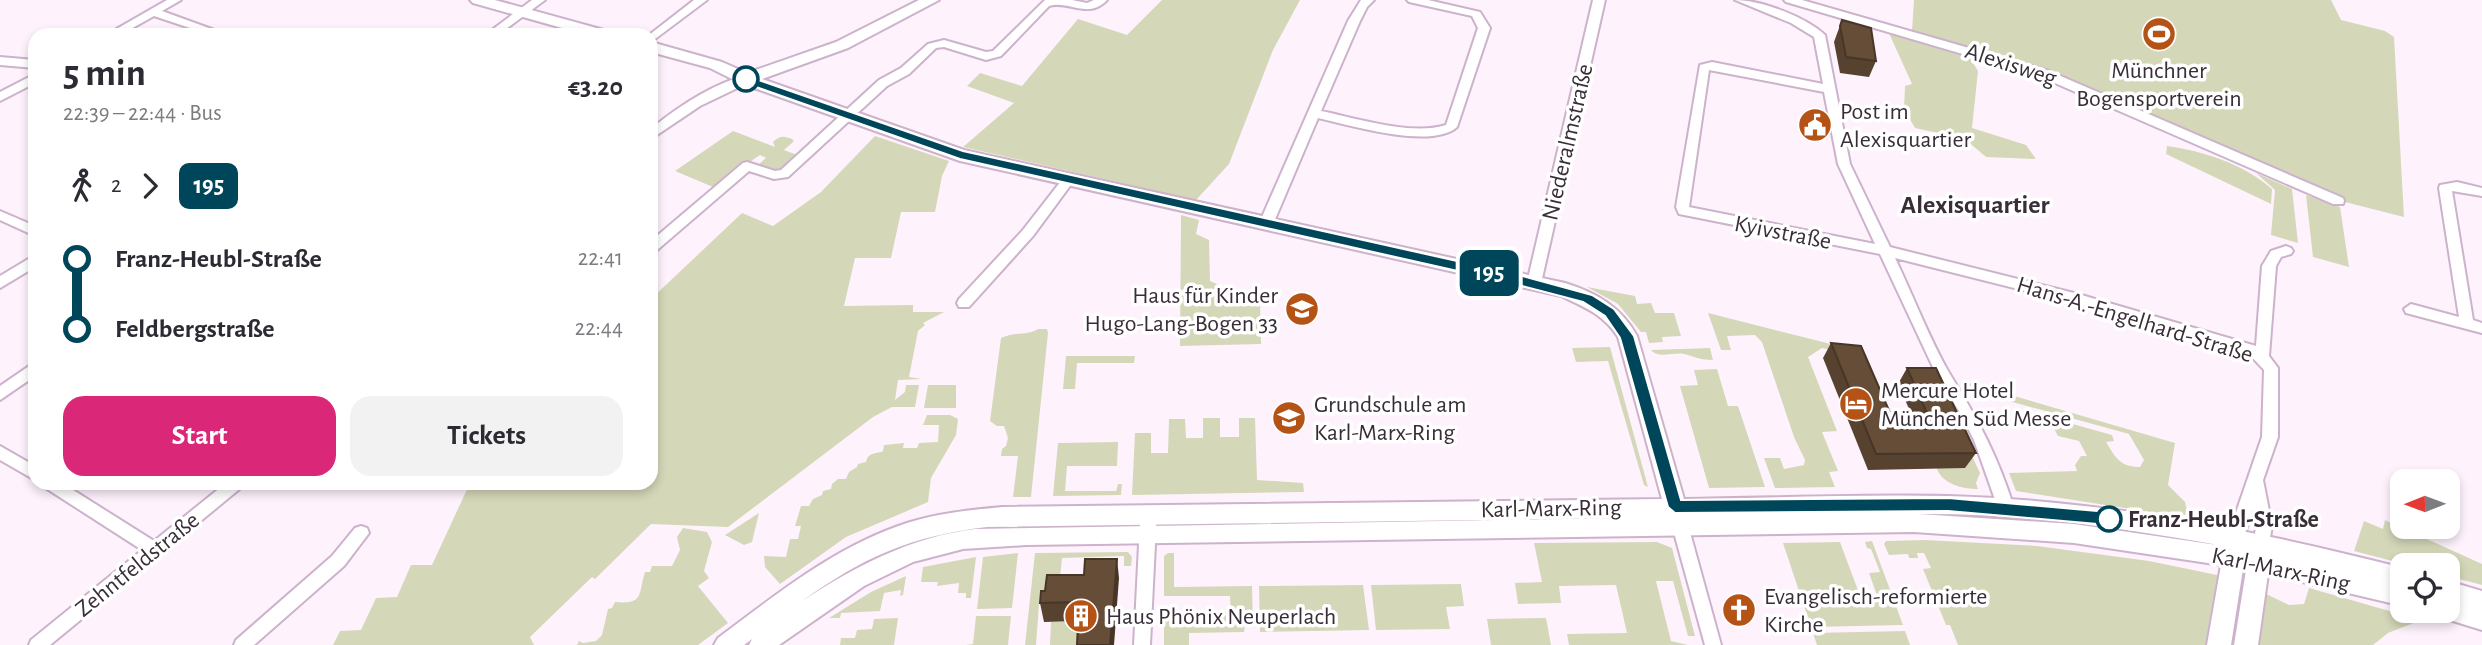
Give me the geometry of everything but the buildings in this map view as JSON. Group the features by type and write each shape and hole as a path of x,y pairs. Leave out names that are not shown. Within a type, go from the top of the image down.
{"main road":[{"path":"478,0 580,28"},
{"path":"746,79 842,45 931,0"},
{"path":"658,49 716,65 746,79 960,155 1587,298 1610,312 1630,345 1678,517"},
{"name":"Karl-Marx-Ring","path":"1678,517 1905,504 2006,508 2113,519 2234,548 2390,576"},
{"name":"Karl-Marx-Ring","path":"726,645 847,560 879,543 949,522 1003,516 1148,523 1678,517 1987,526 2234,548"},
{"name":"Karl-Marx-Ring","path":"761,645 828,595 861,575 929,547 992,537 1148,523"},
{"path":"2219,645 2234,548"},
{"path":"2246,645 2260,553"},
{"name":"Karl-Marx-Ring","path":"2260,553 2390,592"},
{"path":"2460,595 2482,601"},
{"path":"2460,614 2482,620"}],"street":[{"path":"124,28 175,0"},
{"path":"500,28 539,0"},
{"path":"658,34 701,0"},
{"path":"658,241 747,166 774,175 784,174 883,83 905,71 932,46 944,43 986,56 997,54 1045,4 1054,0"},
{"path":"1061,0 1087,7 1096,5 1101,0"},
{"path":"1266,224 1354,21 1362,5 1368,0"},
{"path":"1314,113 1420,133 1443,132 1451,127 1478,46 1482,24 1476,14 1465,9 1413,0"},
{"name":"Niederalmstraße","path":"1534,284 1599,0"},
{"path":"1741,0 1811,28 1819,36 1844,164 1945,378 1959,396 2000,486 2006,508"},
{"path":"1765,9 1784,0"},
{"name":"Alexisweg","path":"1790,0 2045,74 2338,201"},
{"path":"153,12 201,28"},
{"path":"0,61 28,64"},
{"name":"Kyivstraße","path":"1830,89 1704,68 1682,207 1684,211 1883,250"},
{"path":"658,130 698,101 746,79"},
{"path":"0,97 28,82"},
{"path":"964,303 1028,233 1069,179"},
{"path":"2411,309 2475,326 2445,188 2457,186 2482,192"},
{"path":"0,215 28,229"},
{"name":"Hans-A.-Engelhard-Straße","path":"1883,250 2078,299 2255,351 2262,356 2271,368 2271,429 2234,548"},
{"path":"2262,356 2269,266 2276,254 2286,251"},
{"path":"0,283 28,265"},
{"path":"0,394 28,373"},
{"path":"0,452 28,470"},
{"name":"Hans-A.-Engelhard-Straße","path":"2255,480 2264,526 2260,553"},
{"path":"65,490 155,550"},
{"name":"Zehntfeldstraße","path":"37,645 228,490"},
{"path":"1678,517 1713,645"},
{"path":"1142,645 1148,523"},
{"path":"242,645 338,561 361,533"}],"green space":[{"path":"1162,0 1300,0 1273,50 1229,164 1196,200 963,147 1014,103 967,86 980,73 1022,86 1078,19 1127,35"},
{"path":"1914,0 2331,0 2341,20 2385,31 2394,37 2404,217 2341,201 2032,66 1912,31"},
{"path":"1888,31 1966,52 1978,71 1972,128 2026,145 2036,159 1986,157 1965,139 1915,128 1904,109 1905,86 1912,84"},
{"path":"733,131 775,147 773,142 778,138 792,139 794,141 784,150 800,156 784,168 771,170 757,166 766,158 760,155 713,187 675,171"},
{"path":"875,136 949,161 942,176 935,212 901,212 891,258 855,258 844,306 913,305 913,312 944,312 923,323 925,325 918,331 909,377 922,379 898,380 895,400 905,392 906,385 919,385 915,407 892,407 873,417 728,527 651,524 530,637 534,645 333,645 340,631 361,630 376,598 397,597 411,565 432,565 467,490 658,490 658,292 742,213 773,226 821,192"},
{"path":"2167,146 2209,155 2249,172 2272,189 2271,204 2166,154"},
{"path":"2256,173 2292,189 2298,243 2271,235 2275,190"},
{"path":"2306,195 2340,207 2349,267 2313,257"},
{"path":"1181,215 1199,220 1196,234 1209,240 1210,281 1260,303 1261,344 1180,346"},
{"path":"1587,287 1635,296 1637,304 1651,303 1655,313 1674,313 1681,336 1662,337 1663,342 1649,343 1646,332 1641,332 1618,304"},
{"path":"1708,313 1839,346 1838,352 1822,348 1808,357 1837,431 1822,432 1838,471 1829,472 1835,487 1775,488 1764,458 1780,458 1784,469 1804,465 1805,460 1794,437 1762,342 1755,335 1727,336 1731,350 1721,350"},
{"path":"1047,329 1048,333 1031,497 1013,497 1018,456 1001,456 1008,438 1004,426 997,426 990,421 1001,338"},
{"path":"1610,347 1648,487 1644,485 1608,361 1576,362 1572,348"},
{"path":"1710,348 1713,360 1684,354 1662,355 1651,350"},
{"path":"1066,356 1135,356 1134,363 1077,363 1075,389 1063,389"},
{"path":"1717,369 1728,406 1738,406 1765,487 1709,488 1680,386 1698,385 1694,370"},
{"path":"1966,382 2175,443 2168,485 2185,502 2188,515 2163,514 2016,491 2009,473 2077,471 2075,465 2081,456 2087,456 2079,441 2058,436 2051,423 2069,423 2112,435 2114,441 2106,442 2119,460 2140,467 2144,460 2129,434 1969,390"},
{"path":"1938,384 1980,473 1976,483 1978,489 1954,485 1937,469"},
{"path":"928,385 956,385 956,408 924,408"},
{"path":"927,415 950,415 958,419 956,435 931,478 928,502 846,537 780,584 765,567 764,556 786,557 790,539 798,539 801,526 795,526 801,506 809,506 823,491 831,489 838,479 846,479 858,464 883,451 884,445 904,443 903,448 917,448 919,443 938,442 939,425 923,425"},
{"path":"1203,418 1220,418 1220,437 1239,437 1239,418 1255,418 1257,480 1303,483 1304,492 1132,495 1135,433 1151,433 1151,453 1168,453 1169,419 1185,419 1186,438 1203,438"},
{"path":"1118,442 1117,466 1067,466 1065,491 1116,491 1118,484 1122,484 1121,495 1053,496 1058,443"},
{"path":"759,513 752,542 744,545 725,535"},
{"path":"2385,520 2390,522 2390,539 2427,539 2458,553 2390,553 2390,560 2354,551 2364,521 2383,529"},
{"path":"683,528 707,532 712,542 704,571 709,578 698,586 728,623 698,645 577,645 579,641 596,641 602,635 608,609 612,608 615,602 631,602 636,599 645,572 650,572 652,566 672,566 680,550 677,537"},
{"path":"1925,540 2037,546 2149,561 2217,575 2219,580 2208,645 1958,645 1950,625 1946,625 1923,569 1931,568 1924,553 1917,553 1918,558 1909,558 1908,554 1889,555 1884,544 1886,541"},
{"path":"1872,541 1903,625 1811,627 1783,543 1840,542 1862,601 1879,601 1869,573 1880,572 1871,549 1867,548 1865,542"},
{"path":"1657,542 1672,548 1695,636 1688,636 1673,581 1656,581 1671,641 1688,645 1569,645 1567,634 1627,633 1616,585 1559,586 1561,603 1518,604 1515,583 1542,582 1534,543"},
{"path":"1128,552 1132,557 1131,566 1124,566 1124,556 1062,558 1060,578 1046,590 1040,591 1036,645 1025,645 1035,553"},
{"path":"1018,553 1012,608 977,609 983,557"},
{"path":"1174,553 1174,587 1252,586 1253,624 1245,624 1244,632 1189,633 1189,645 1164,645 1164,609 1177,608 1178,612 1227,611 1227,616 1231,616 1230,596 1164,596 1164,556"},
{"path":"2460,554 2482,564 2482,585 2460,579"},
{"path":"976,557 971,598 966,598 966,593 958,593 959,583 937,586 938,582 921,582 923,567"},
{"path":"906,576 903,595 900,596 901,590 884,593 880,611 841,613 840,618 829,618 871,592"},
{"path":"1461,584 1464,606 1446,607 1450,629 1376,630 1371,585"},
{"path":"1363,585 1369,630 1260,632 1259,586"},
{"path":"2309,588 2390,611 2390,623 2413,623 2388,633 2373,645 2259,645 2266,594 2289,605 2304,604"},
{"path":"976,616 1011,616 1008,645 966,645 973,644"},
{"path":"898,618 894,645 840,645 841,638 855,638 857,630 872,629 874,619"},
{"path":"1546,618 1551,645 1491,645 1487,619"},
{"path":"1083,621 1081,645 1050,645 1051,622"},
{"path":"1905,631 1910,645 1817,645 1813,633"}],"bus line":[{"name":"195","path":"746,79 960,155 1565,290 1587,298 1610,312 1630,343 1675,507 1948,505 2109,519"}],"place":[{"name":"Münchner Bogensportverein","path":"2159,34"},
{"name":"Post im Alexisquartier","path":"1815,125"},
{"name":"Haus für Kinder Hugo-Lang-Bogen 33","path":"1302,309"},
{"name":"Mercure Hotel München Süd Messe","path":"1856,404"},
{"name":"Grundschule am Karl-Marx-Ring","path":"1289,418"},
{"name":"Franz-Heubl-Straße","path":"2109,519"},
{"name":"Evangelisch-reformierte Kirche","path":"1739,610"},
{"name":"Haus Phönix Neuperlach","path":"1081,616"}],"district":[{"name":"Alexisquartier","path":"1975,204"}]}
